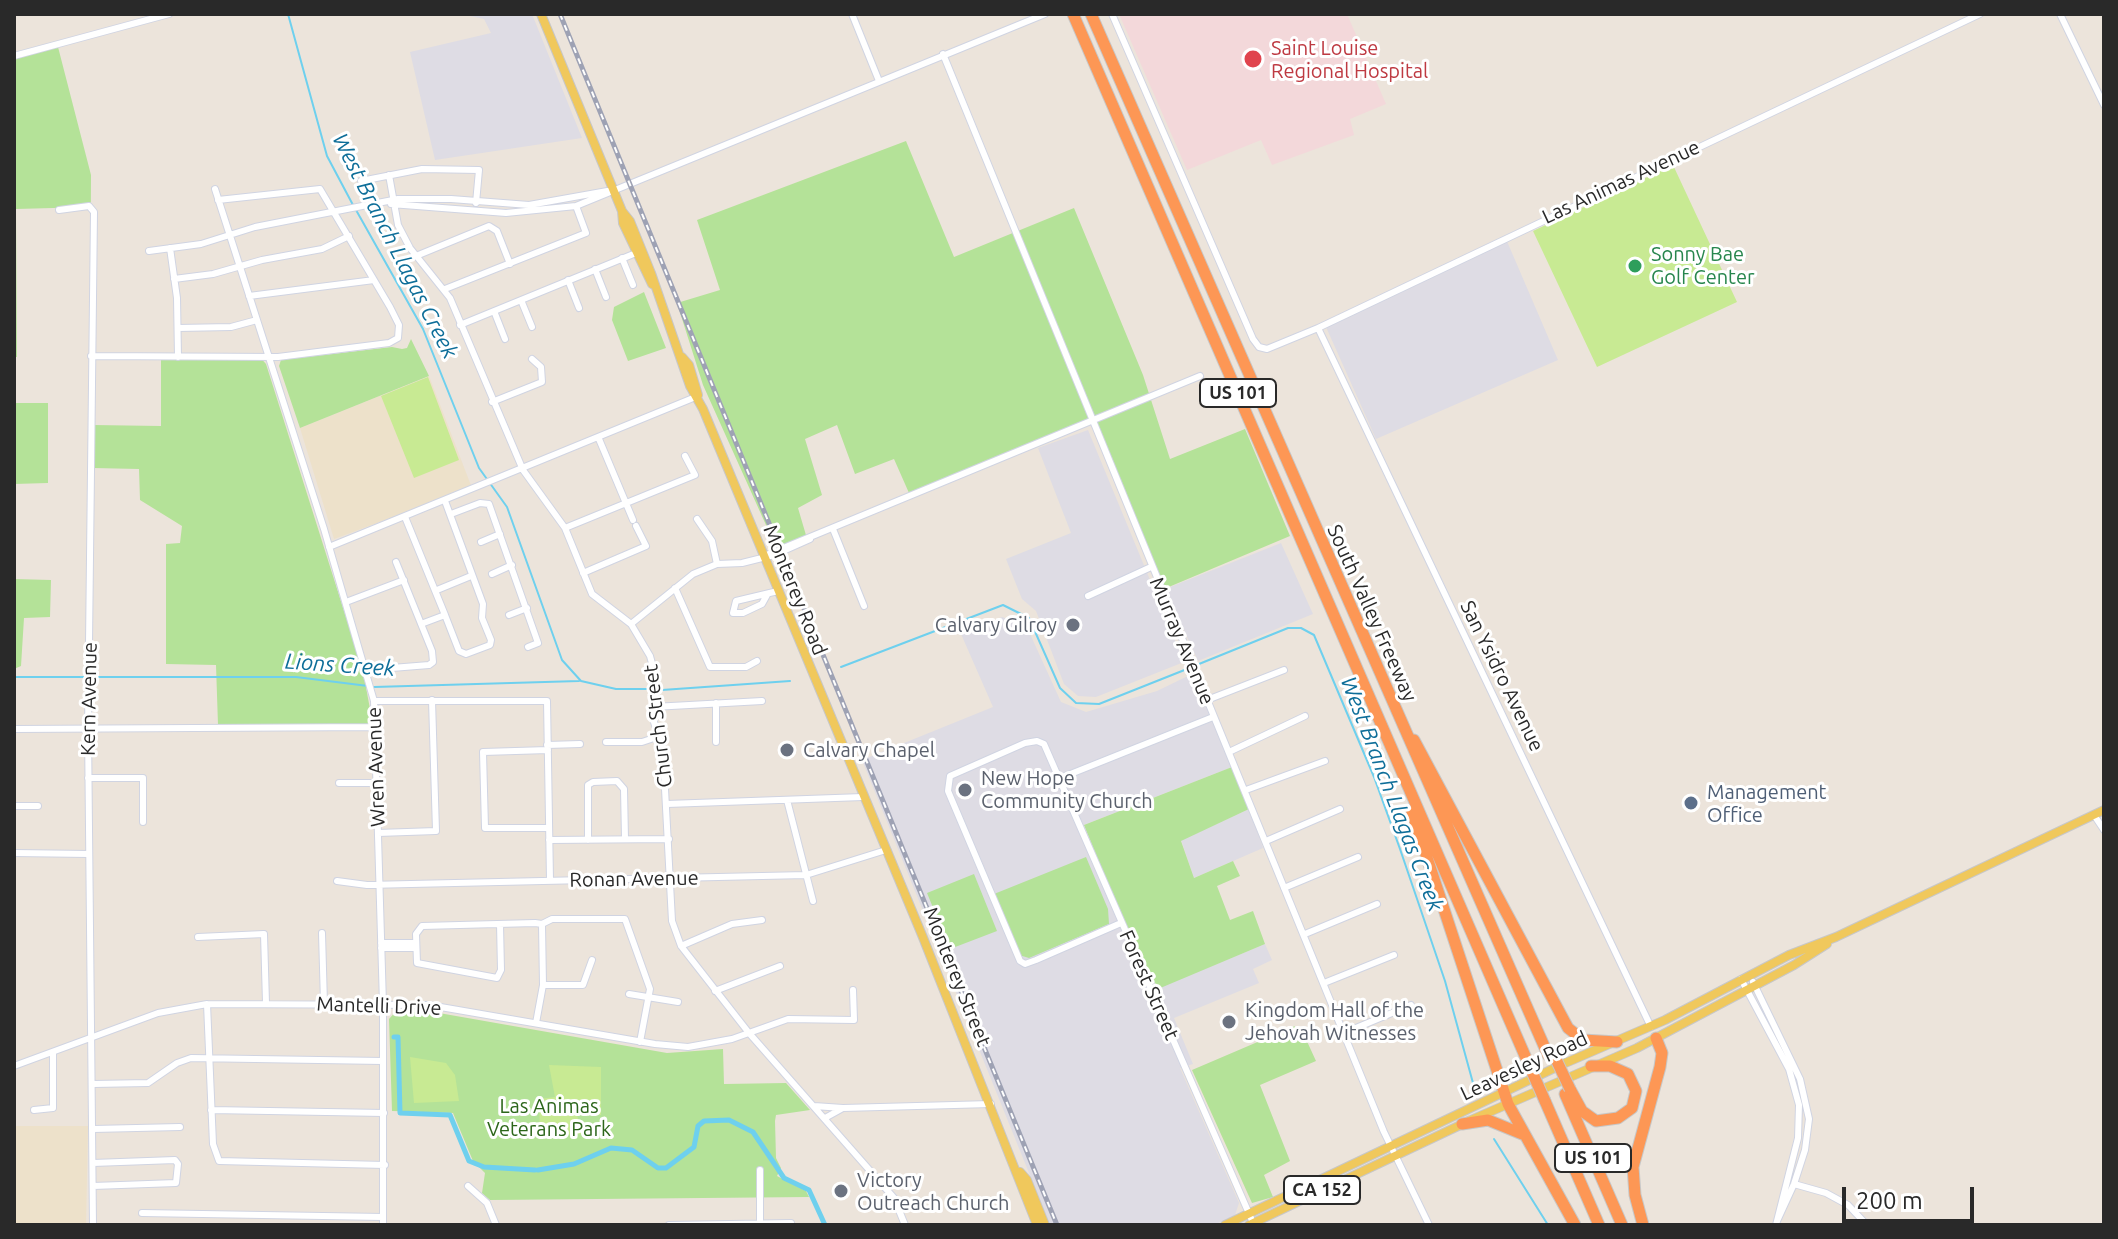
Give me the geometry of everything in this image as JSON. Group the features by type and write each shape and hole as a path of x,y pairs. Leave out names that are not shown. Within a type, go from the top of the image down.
{"highway":[{"name":"South Valley Freeway","path":"1073,14 1599,1225"},
{"name":"South Valley Freeway","path":"1091,14 1392,706 1567,1090 1622,1225"},
{"path":"1392,706 1430,765 1534,969 1568,1028 1583,1040 1617,1042"},
{"path":"1402,773 1405,793 1468,975 1506,1098 1575,1225"},
{"path":"1643,1225 1635,1195 1633,1167 1660,1067 1662,1053 1653,1032"},
{"path":"1567,1090 1582,1111 1596,1121 1618,1118 1632,1108 1636,1091 1628,1074 1610,1066 1591,1066"},
{"name":"CA 152","path":"1462,1124 1499,1123 1526,1137"}],"main road":[{"name":"Monterey Road","path":"541,14 622,211 636,253 681,356 689,365 698,396 863,797"},
{"name":"Monterey Road","path":"622,211 630,221 651,273 652,285"},
{"name":"Monterey Street","path":"863,797 1019,1171 1020,1183 1037,1225"},
{"name":"Leavesley Road","path":"1393,1151 1462,1124 1506,1098 1591,1066 1745,977 2104,810"},
{"name":"Leavesley Road","path":"1225,1225 1251,1222 1617,1042 1653,1032 1751,987 1807,958 1836,937"},
{"name":"Monterey Street","path":"1019,1171 1027,1180 1045,1225"}],"street":[{"path":"14,56 169,14"},
{"path":"852,14 879,81"},
{"path":"476,206 540,204 613,190 1045,14"},
{"name":"Las Animas Avenue","path":"1112,14 1253,339 1263,348 1318,328 1980,14"},
{"path":"2060,14 2104,105"},
{"name":"Murray Avenue","path":"943,54 1344,1033 1393,1151 1429,1225"},
{"path":"361,181 432,169 479,170 476,206"},
{"name":"Church Street","path":"389,175 391,204 398,225 416,256 445,289 523,470 565,528 583,573 599,602 631,624 641,636 656,678 654,703 657,737 663,751 672,921 681,946 749,1033 894,1198 905,1225"},
{"path":"91,356 270,357 389,343 398,338 399,325 349,236 339,212 318,188 218,200"},
{"name":"Wren Avenue","path":"215,189 270,357 374,701 383,1004 383,1221"},
{"path":"149,251 391,204 398,199 421,198 529,214 576,206 602,198 613,190"},
{"name":"Kern Avenue","path":"59,210 89,206 94,212 88,729 93,1225"},
{"path":"445,289 586,233 576,206"},
{"path":"416,256 489,226 497,231 510,264"},
{"path":"174,279 322,249 349,236"},
{"path":"170,248 178,357"},
{"path":"460,325 636,253"},
{"path":"622,258 633,285"},
{"path":"595,269 606,297"},
{"path":"249,296 374,280"},
{"path":"568,280 579,308"},
{"path":"521,300 532,327"},
{"path":"494,311 505,339"},
{"path":"178,328 231,327 257,320"},
{"name":"San Ysidro Avenue","path":"1318,328 1653,1032"},
{"path":"492,402 542,382 541,367 532,359"},
{"path":"631,624 693,574 717,564 742,563 774,555 1200,376"},
{"path":"329,547 698,396"},
{"path":"583,573 646,546 599,439"},
{"path":"565,528 695,475 685,456"},
{"path":"405,517 459,651 466,654 490,645 482,618 483,604 445,501"},
{"path":"451,514 480,503 489,504 538,643 528,647"},
{"path":"697,519 712,541 717,564"},
{"path":"833,529 864,606"},
{"path":"481,542 500,534"},
{"path":"367,670 429,665 434,657 396,562"},
{"path":"492,574 512,565"},
{"path":"1088,596 1151,567"},
{"path":"437,590 471,576"},
{"path":"346,602 404,580"},
{"path":"675,588 710,667 746,667 757,661"},
{"path":"767,595 762,604 733,613 732,605 736,601 778,591"},
{"path":"509,615 527,608"},
{"path":"421,624 445,615"},
{"path":"1207,700 1284,670"},
{"path":"378,833 436,831 432,700"},
{"path":"374,701 547,701 550,880"},
{"path":"654,703 762,701"},
{"path":"716,703 716,742"},
{"path":"1229,752 1305,716"},
{"path":"1058,779 1213,717"},
{"path":"14,729 376,727"},
{"path":"606,742 642,742 657,737"},
{"name":"Forest Street","path":"1121,923 1036,960 1025,964 1020,961 947,785 954,773 1032,741 1044,744 1121,923 1143,964 1251,1222"},
{"path":"549,828 485,828 483,752 580,744"},
{"path":"1246,790 1325,761"},
{"path":"88,778 143,778 143,822"},
{"path":"588,840 588,785 617,781 624,789 625,839"},
{"path":"339,783 377,783"},
{"path":"667,804 863,797"},
{"path":"787,800 813,901"},
{"path":"14,806 38,806"},
{"path":"1266,841 1340,809"},
{"path":"2094,815 2104,830"},
{"path":"549,840 669,839"},
{"name":"Ronan Avenue","path":"337,881 379,884 806,875 886,850"},
{"path":"14,853 89,854"},
{"path":"1284,888 1358,857"},
{"path":"1305,934 1377,904"},
{"path":"500,924 499,977 492,979 421,966 416,945 417,931 422,926 500,924 542,924 552,919 622,918 628,922 649,981 649,998 640,1042"},
{"path":"681,946 732,924 762,920"},
{"path":"536,1023 543,985 542,924"},
{"path":"322,933 324,1004"},
{"path":"198,937 264,934 266,1003"},
{"path":"381,946 416,945"},
{"path":"1324,983 1394,955"},
{"path":"543,985 583,985 592,960"},
{"path":"715,991 780,966"},
{"path":"1745,977 1788,1052 1807,1103 1807,1136 1794,1184 1776,1223"},
{"path":"1751,987 1789,1069 1799,1105 1798,1138 1776,1223"},
{"name":"Mantelli Drive","path":"14,1066 158,1013 207,1004 438,1006 640,1042 697,1046 788,1019 854,1020 853,990"},
{"path":"629,994 678,1002"},
{"path":"207,1004 211,1110 219,1161 385,1165"},
{"path":"1344,1033 1411,1005"},
{"path":"34,1110 53,1108 53,1052"},
{"path":"93,1084 148,1083 177,1063 210,1058 383,1061"},
{"path":"814,1105 843,1108 991,1104"},
{"path":"825,1118 843,1108"},
{"path":"211,1110 384,1113"},
{"path":"93,1129 180,1127"},
{"path":"93,1163 175,1160 178,1164 178,1182 93,1186"},
{"path":"760,1170 760,1224"},
{"path":"1794,1184 1836,1198 1867,1225"},
{"path":"468,1186 487,1203 496,1225"},
{"path":"142,1213 383,1221"},
{"path":"220,1214 220,1225"},
{"path":"669,1225 791,1223"}],"shaded area":[{"path":"461,14 532,14 582,138 435,160 410,52 491,33 484,19"},
{"name":"Saint Louise Regional Hospital","path":"1119,14 1347,14 1386,104 1350,119 1354,135 1272,165 1261,140 1187,170"},
{"path":"1506,239 1558,360 1376,439 1326,327"},
{"path":"429,376 472,488 334,539 300,428"},
{"path":"1088,430 1184,662 1096,697 1078,696 1064,684 1036,611 1022,599 1006,559 1071,533 1038,448"},
{"path":"1281,543 1313,614 1198,661 1165,589"},
{"path":"1002,617 1026,625 1061,702 1086,712 1157,691 1192,674 1232,767 1084,825 1116,904 1158,988 1265,944 1272,960 1253,969 1259,983 1174,1018 1193,1064 1180,1068 1239,1203 1235,1215 1214,1225 1050,1225 862,760 993,707 961,634"},
{"path":"1249,809 1263,848 1194,878 1181,840"},
{"path":"14,1126 88,1126 86,1225 14,1225"}],"green space":[{"path":"58,47 91,175 90,356 90,207 16,209 17,357 14,357 14,59"},
{"path":"906,141 954,257 1074,208 1143,375 1170,459 1245,429 1290,536 1164,589 1094,423 909,493 894,459 855,474 837,425 805,439 822,495 798,508 808,542 779,554 703,385 677,303 720,290 697,220"},
{"name":"Sonny Bae Golf Center","path":"1673,165 1737,302 1597,367 1533,231"},
{"path":"644,292 666,348 628,361 612,320 614,307"},
{"path":"411,339 429,376 300,428 279,366 281,360 392,347 402,349 407,348"},
{"path":"258,355 266,364 363,671 372,720 367,724 218,725 216,665 166,664 166,544 180,543 182,526 140,500 139,469 93,468 93,425 161,426 161,358"},
{"path":"428,377 459,460 414,478 381,396"},
{"path":"14,403 48,403 48,483 14,484"},
{"path":"14,579 51,580 50,617 24,618 21,666 14,669"},
{"path":"1232,767 1249,809 1181,841 1194,878 1233,861 1240,876 1217,886 1230,920 1253,911 1265,944 1158,989 1116,904 1084,825"},
{"path":"1086,857 1108,909 1109,924 1029,958 1019,955 994,894"},
{"path":"974,874 997,931 950,949 927,893"},
{"name":"Las Animas Veterans Park","path":"396,1011 439,1013 667,1053 723,1049 724,1084 786,1083 810,1110 776,1115 775,1121 776,1158 781,1168 777,1176 806,1191 809,1197 490,1200 482,1193 485,1173 473,1161 453,1113 392,1111 389,1019"},
{"path":"1295,1026 1300,1037 1305,1037 1316,1061 1260,1085 1290,1161 1264,1175 1273,1197 1252,1203 1192,1070"},
{"path":"410,1057 446,1063 455,1075 459,1101 414,1103"},
{"path":"549,1065 601,1067 601,1115 576,1112 583,1134 540,1135 539,1099 555,1097"}],"waterway":[{"name":"West Branch Llagas Creek","path":"288,14 327,156 353,205"},
{"name":"West Branch Llagas Creek","path":"356,210 423,329 479,468 507,507 562,660 581,681 616,689 650,689"},
{"name":"West Branch Llagas Creek","path":"841,667 1003,605 1029,618 1060,688 1076,703 1099,704 1187,669"},
{"name":"West Branch Llagas Creek","path":"1199,664 1288,628 1301,628 1314,635 1374,777 1400,849 1445,981 1473,1083"},
{"name":"Lions Creek","path":"14,677 84,677"},
{"name":"Lions Creek","path":"96,677 296,677 368,686"},
{"name":"Lions Creek","path":"374,687 579,681"},
{"name":"West Branch Llagas Creek","path":"662,690 790,681"},
{"path":"394,1037 398,1037 400,1113 450,1115 469,1161 484,1167 535,1170"},
{"path":"538,1170 574,1164 611,1148 632,1150 658,1168 666,1168 694,1147 698,1126 704,1121 729,1120 753,1132 784,1178 809,1190 825,1225"},
{"name":"West Branch Llagas Creek","path":"1494,1139 1548,1225"}],"railway":[{"path":"560,14 1057,1225"}],"place":[{"name":"Saint Louise Regional Hospital","path":"1253,59"},
{"name":"Sonny Bae Golf Center","path":"1635,266"},
{"name":"Calvary Gilroy","path":"1073,625"},
{"name":"Calvary Chapel","path":"787,750"},
{"name":"New Hope Community Church","path":"965,790"},
{"name":"Management Office","path":"1691,803"},
{"name":"Kingdom Hall of the Jehovah Witnesses","path":"1229,1022"},
{"name":"Victory Outreach Church","path":"841,1191"}]}
